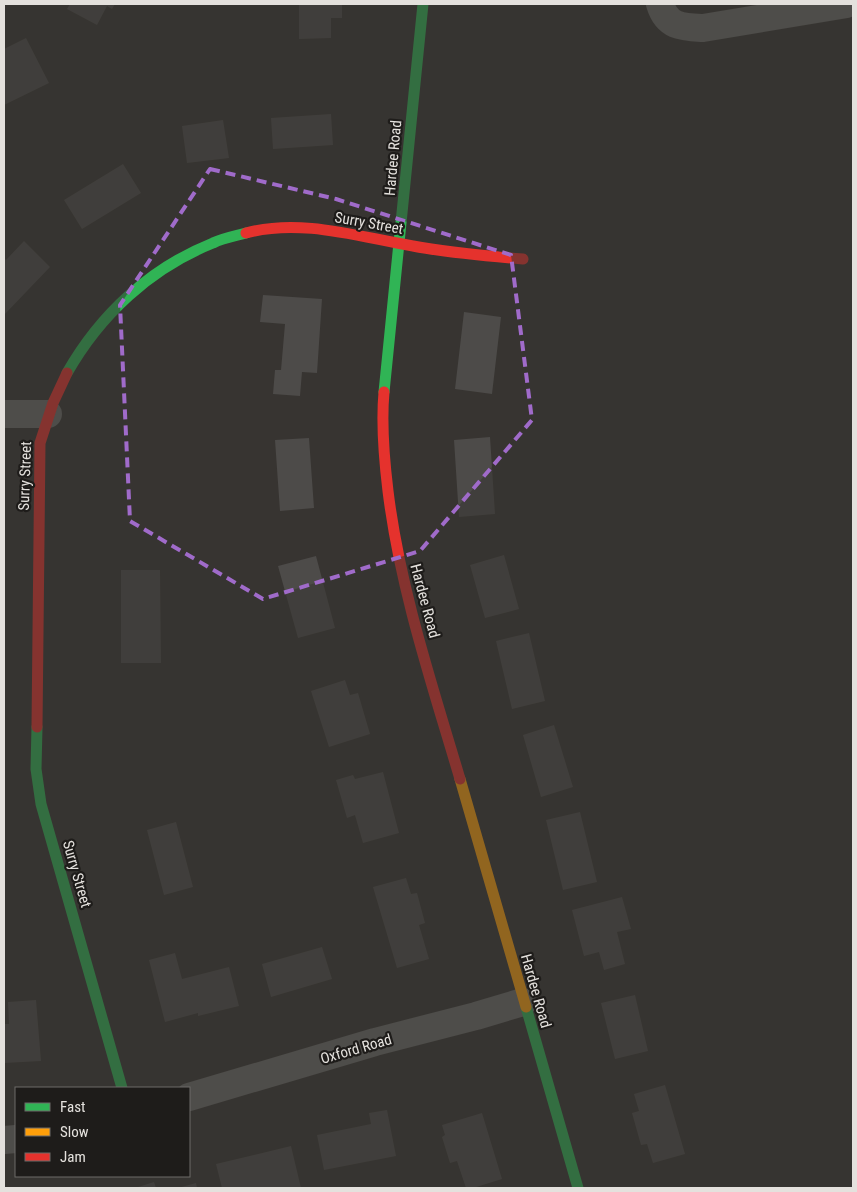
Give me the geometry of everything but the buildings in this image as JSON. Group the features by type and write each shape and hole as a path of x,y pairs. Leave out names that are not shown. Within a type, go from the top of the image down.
{"street":[{"name":"Hardee Road","path":"423,4 382,412 384,461 393,533 403,581 578,1188"},
{"path":"660,4 663,14 679,27 703,28 847,4"},
{"name":"Surry Street","path":"122,1087 41,804 36,770 40,443 48,414 58,390 81,349 110,311 142,281 189,253 214,242 241,234 258,230 288,228 343,232 400,244 523,259"},
{"path":"4,414 48,414"},
{"name":"Oxford Road","path":"190,1098 375,1042 523,1002"}],"highlighted area":[{"path":"210,169 336,199 511,255 532,420 420,551 263,599 130,521 120,305"}],"traffic: fast":[{"path":"384,392 423,4"},
{"path":"67,373 80,352 111,313 148,280 190,253 221,240 246,233"},
{"path":"37,727 36,769 41,804 122,1087"},
{"path":"526,1007 578,1188"}],"traffic: slow":[{"path":"460,779 526,1007"}],"traffic: jam":[{"path":"246,233 288,227 309,228 330,230 440,251 523,259"},
{"path":"37,727 40,443 53,403 67,373"},
{"path":"384,392 385,466 400,564 428,672 460,779"}]}
